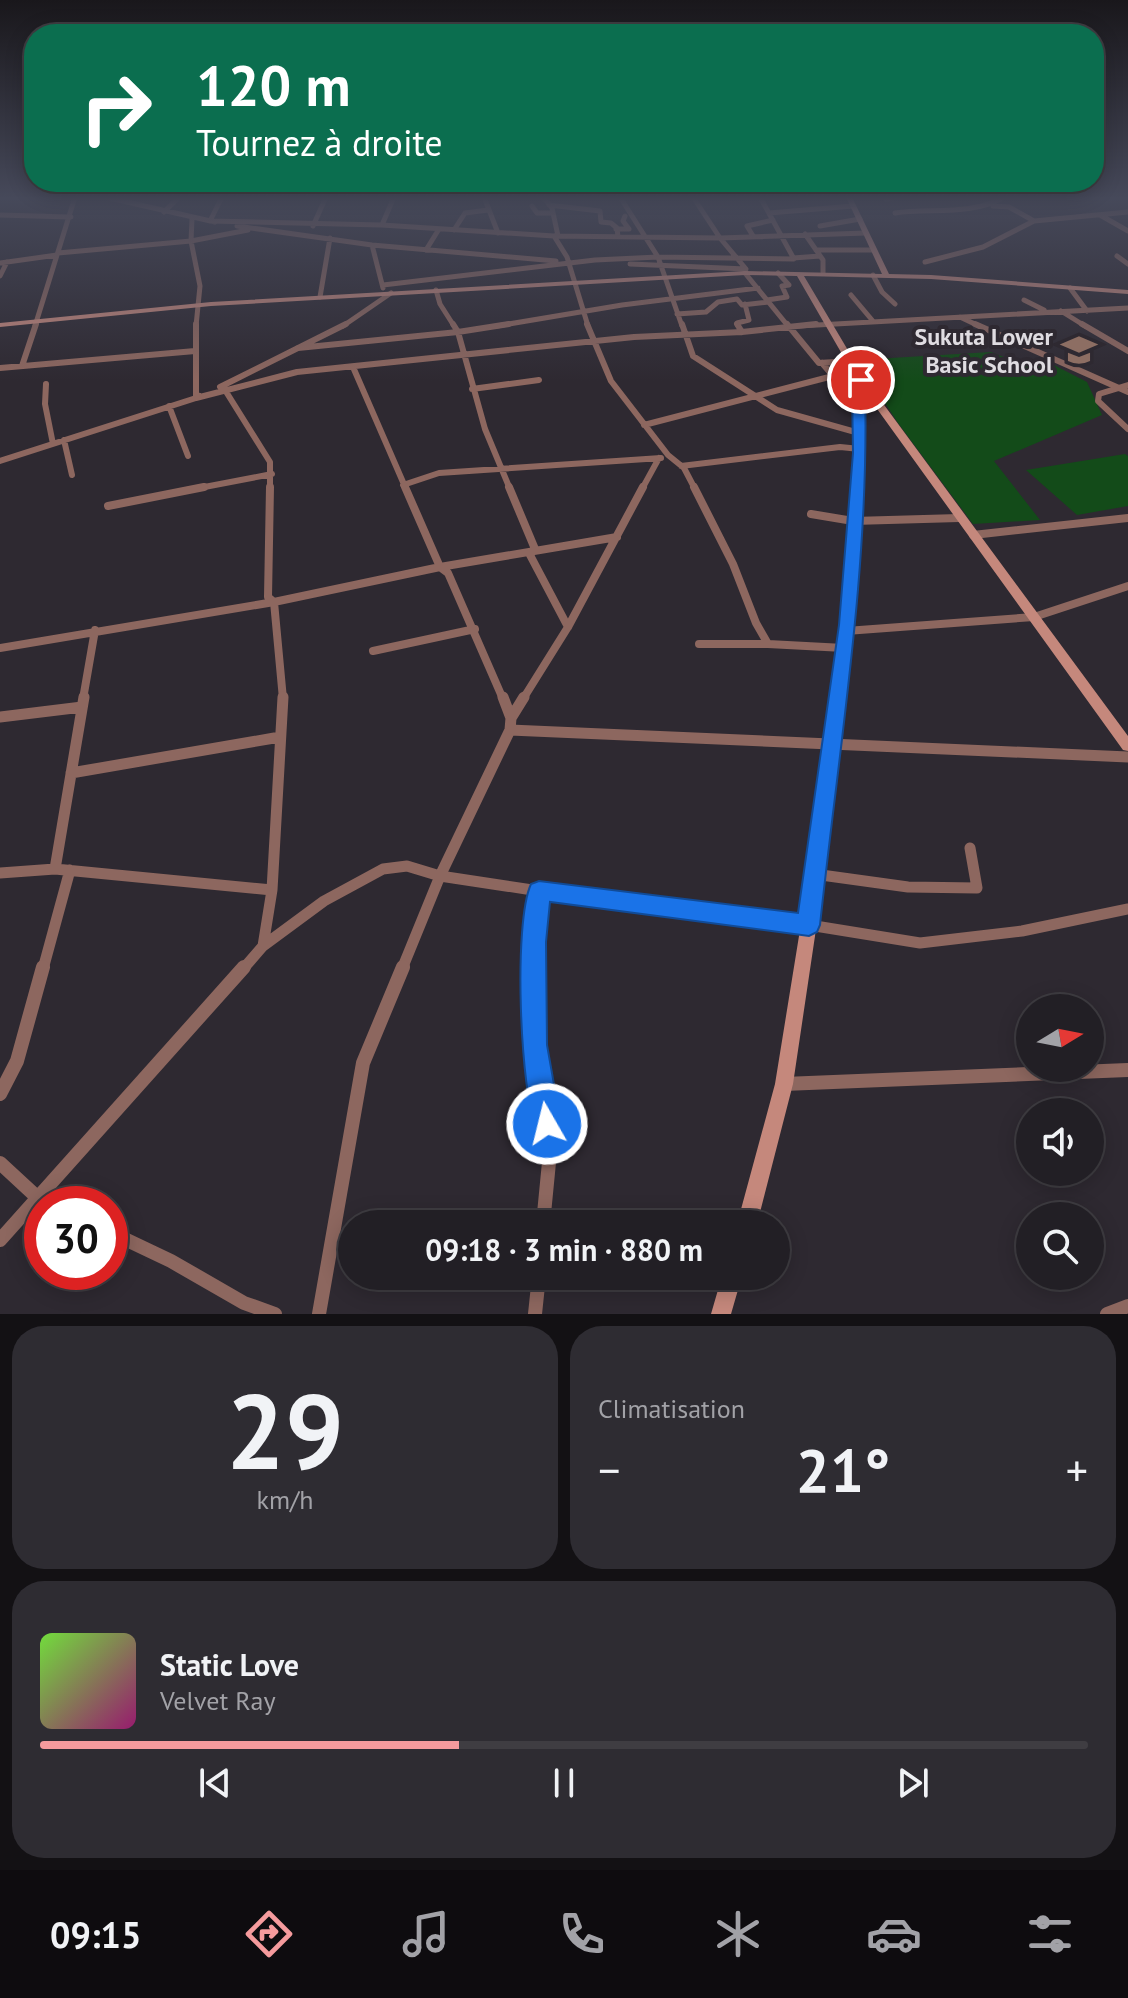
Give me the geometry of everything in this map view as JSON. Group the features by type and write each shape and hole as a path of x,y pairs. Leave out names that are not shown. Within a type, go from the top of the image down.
{"street":[{"path":"0,276 4,263 32,258"},
{"path":"22,366 56,258"},
{"path":"194,258 200,286 196,305 196,398"},
{"path":"320,297 327,258"},
{"path":"376,258 386,290"},
{"path":"518,258 569,263"},
{"path":"567,258 583,311 611,381 664,457 681,466 733,564 756,623 768,644"},
{"path":"0,325 196,305 320,297 569,263 636,258"},
{"path":"658,258 693,356 787,413 859,433"},
{"path":"644,425 833,376 788,326 737,258"},
{"path":"822,258 823,273"},
{"path":"878,258 886,275"},
{"path":"925,262 939,258"},
{"path":"591,261 778,273 886,275 1128,292"},
{"path":"196,398 357,317 386,290 436,290 745,271"},
{"path":"677,314 706,312 718,302 731,300 745,304 787,297 782,286 789,285 778,273"},
{"path":"799,273 861,380 1128,746"},
{"path":"873,275 882,292 895,304"},
{"path":"298,348 458,332 583,311 758,288"},
{"path":"1070,288 1087,311"},
{"path":"436,290 458,332 472,389 535,549"},
{"path":"724,292 731,300"},
{"path":"851,295 872,320"},
{"path":"1024,300 1047,312"},
{"path":"742,332 737,323 749,320 745,304"},
{"path":"0,461 169,406 279,375 594,340 742,332 830,322 1128,308"},
{"path":"1061,311 1128,351"},
{"path":"957,316 1128,392"},
{"path":"0,368 195,351"},
{"path":"822,363 851,361"},
{"path":"353,367 440,567 448,573 475,629 511,724"},
{"path":"472,389 539,380"},
{"path":"751,1210 784,1084 809,925 846,631 860,449 858,388 861,380"},
{"path":"46,384 45,404 53,444"},
{"path":"1128,385 1099,394 1098,401 1128,429"},
{"path":"225,390 270,462 272,474 268,597 274,602 283,697 272,890 263,946"},
{"path":"169,406 188,456"},
{"path":"64,440 72,475"},
{"path":"681,466 840,447 860,449"},
{"path":"403,485 439,473 664,457"},
{"path":"319,1314 363,1063 440,876 511,724 664,457"},
{"path":"108,506 272,474"},
{"path":"811,514 825,519 853,521 959,518"},
{"path":"973,535 1128,518"},
{"path":"0,648 274,602 440,567 617,537"},
{"path":"535,549 530,555 568,627"},
{"path":"846,631 1034,617 1128,586"},
{"path":"373,651 475,629"},
{"path":"55,869 95,630"},
{"path":"699,644 844,648"},
{"path":"0,717 82,707"},
{"path":"511,724 977,753 1128,757"},
{"path":"71,773 280,737"},
{"path":"814,874 908,887 977,888 970,848"},
{"path":"57,1186 263,946 324,901 383,869 407,866 440,876 539,891 809,925 920,943 1022,931 1128,909"},
{"path":"0,873 55,869 272,890"},
{"path":"0,1094 17,1061 70,870"},
{"path":"539,891 534,942 534,1045 550,1152 544,1210"},
{"path":"784,1084 1128,1070"},
{"path":"0,1163 27,1186"},
{"path":"0,1240 24,1219"},
{"path":"128,1241 244,1303 275,1314"},
{"path":"535,1314 538,1290"},
{"path":"721,1314 728,1290"},
{"path":"1107,1314 1128,1306"}],"green space":[{"path":"991,352 1022,364 1048,362 1087,382 1102,415 994,461 1040,520 973,524 898,423 857,360"},
{"path":"1128,456 1128,506 1077,515 1026,470"}],"place":[{"name":"Sukuta Lower Basic School","path":"1079,350"}],"route":[{"path":"547,1124 534,1045 534,942 539,891 809,925 847,625 860,453 858,388 861,380"}]}
